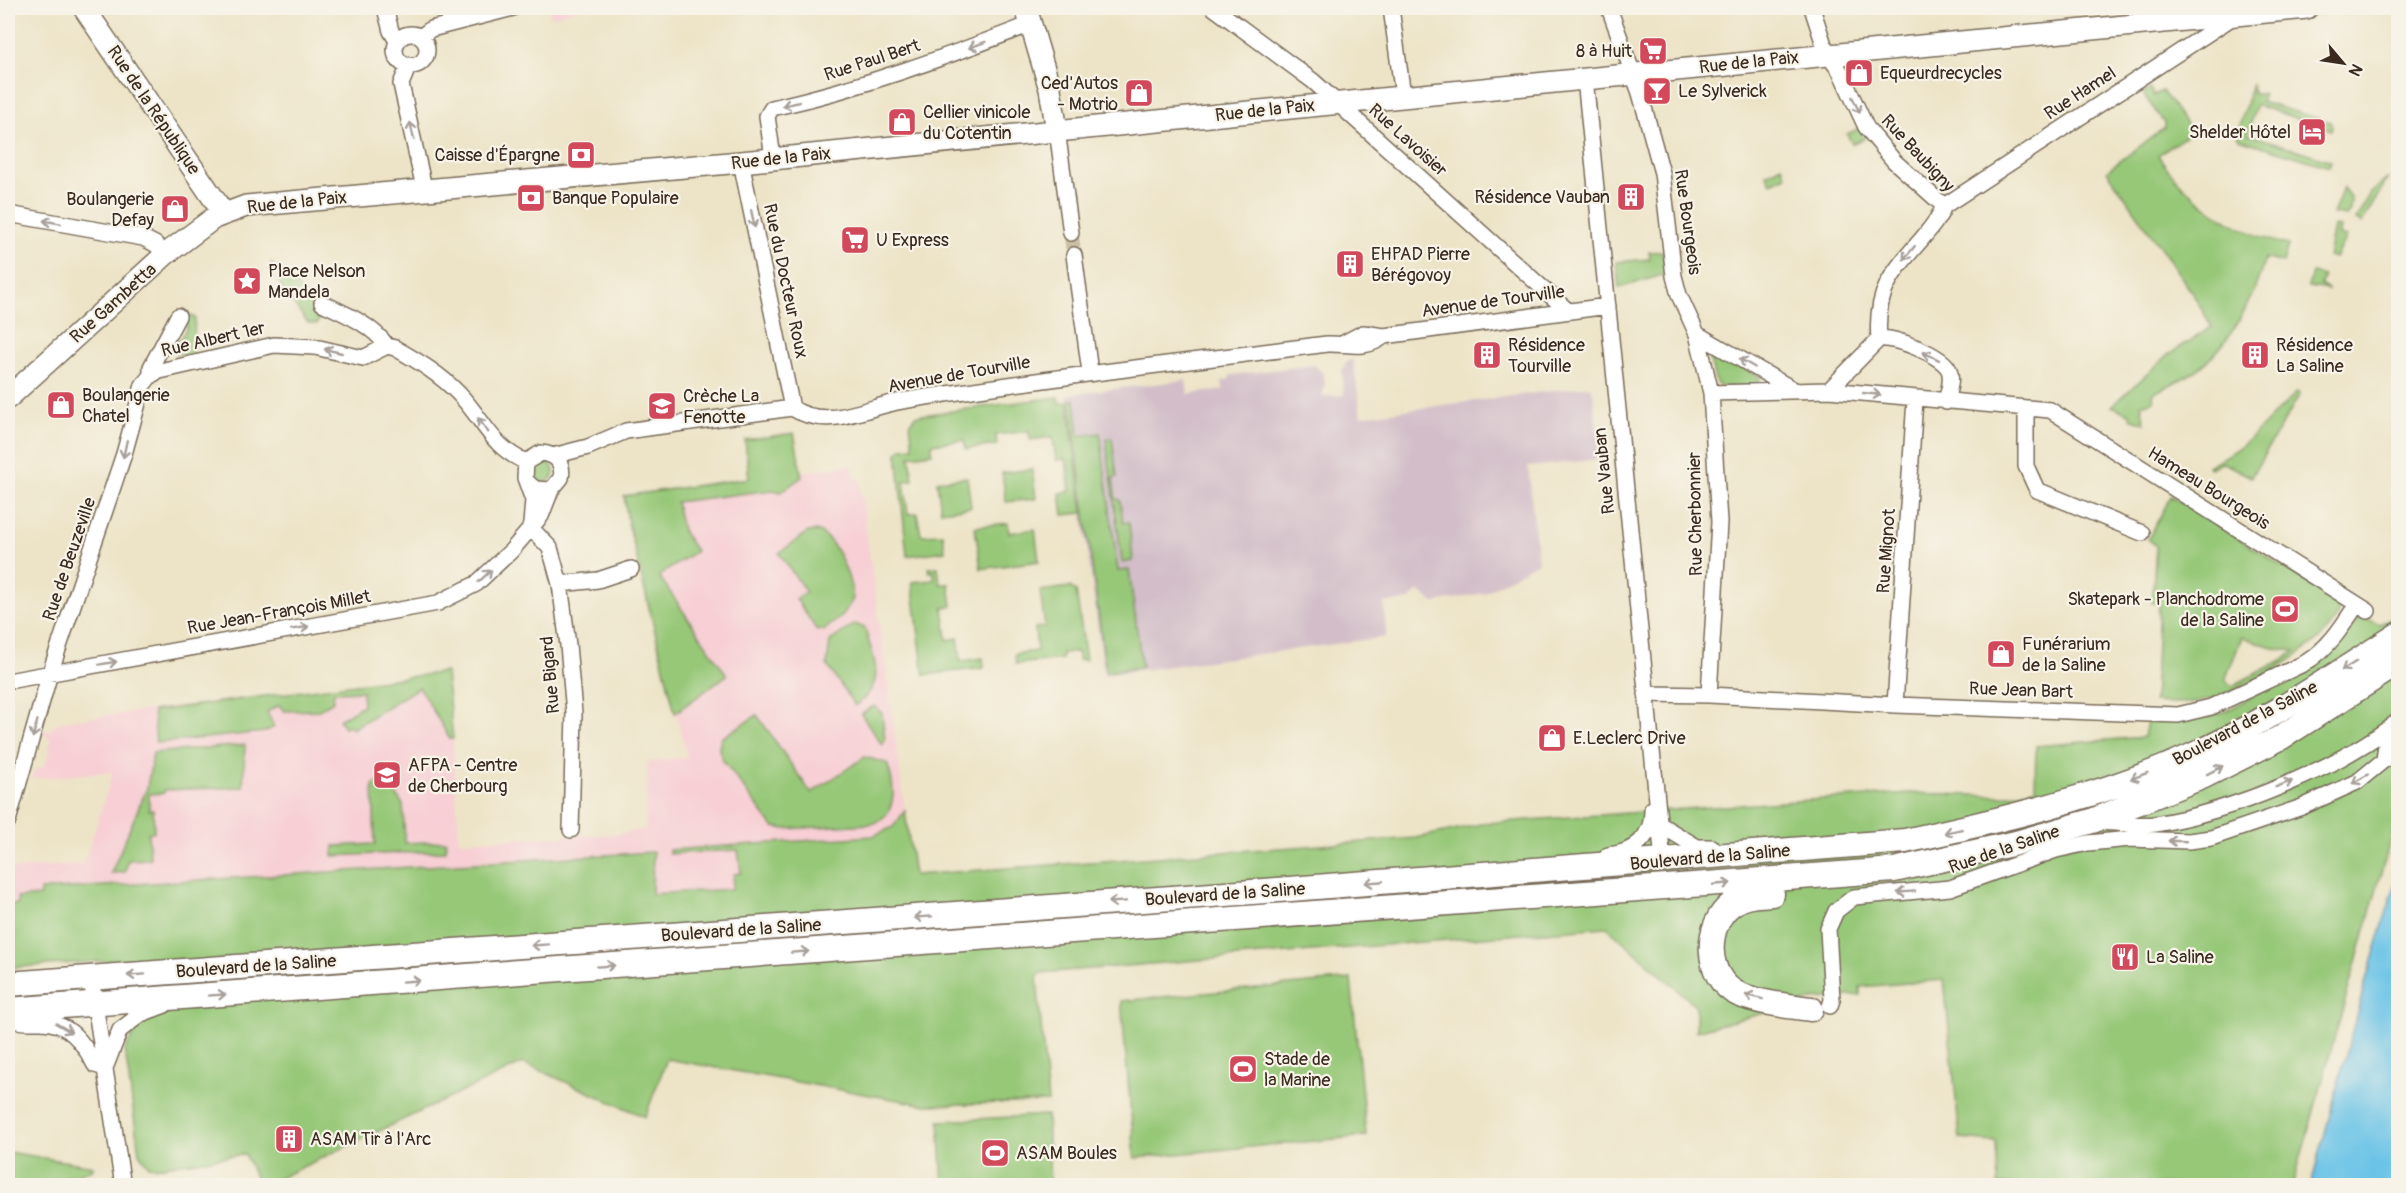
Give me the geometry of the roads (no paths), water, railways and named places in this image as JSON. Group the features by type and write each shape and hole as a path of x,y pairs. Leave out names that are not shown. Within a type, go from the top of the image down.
{"main road":[{"name":"Rue de la République","path":"84,8 224,214"},
{"name":"Rue de la Paix","path":"224,214 257,205 424,188 741,162 1633,74 1827,54 2141,16 2307,8"},
{"path":"1028,16 1050,89 1057,130"},
{"name":"Rue Gambetta","path":"8,398 166,254 224,214"},
{"name":"Boulevard de la Saline","path":"8,984 1663,861 1905,840 1990,823 2100,791 2189,757 2281,709 2398,635"},
{"name":"Boulevard de la Saline","path":"8,1010 1894,870 2016,843 2092,821 2204,776 2280,738 2398,663"},
{"path":"1820,1007 1738,994 1721,979 1715,968 1712,938 1716,924 1728,907 1739,899 1752,896 1926,877 1981,859 2016,843"}],"street":[{"path":"385,8 391,31 397,41 397,57 409,65 419,63 426,55 426,45 420,37 410,34 397,41"},
{"path":"420,37 431,29 513,8"},
{"name":"Rue Lavoisier","path":"1214,8 1338,102 1568,311"},
{"path":"1391,8 1403,96"},
{"name":"Rue Bourgeois","path":"1609,8 1633,74 1662,173 1674,276 1697,334"},
{"name":"Rue Baubigny","path":"1812,8 1827,54 1840,71 1866,127 1880,145 1944,206 1935,223 1900,264 1882,292 1877,316 1879,339"},
{"name":"Rue Hamel","path":"1944,206 2244,11"},
{"name":"Rue Paul Bert","path":"773,158 767,116 772,108 850,90 901,74 1028,16"},
{"path":"409,65 401,84 424,188"},
{"name":"Rue Vauban","path":"1585,78 1663,861"},
{"path":"1057,130 1071,233"},
{"name":"Rue du Docteur Roux","path":"741,162 792,408"},
{"path":"8,214 143,238 155,244 166,254"},
{"path":"1074,255 1090,372"},
{"path":"322,303 379,334 387,346 413,358 442,379 466,401 502,450 526,462"},
{"name":"Avenue de Tourville","path":"553,456 588,447 626,431 792,408 813,418 850,415 893,402 1090,372 1344,343 1363,333 1383,336 1608,306"},
{"name":"Rue de Beuzeville","path":"8,821 50,673 124,454 143,385 151,375 151,367 178,316"},
{"path":"1697,334 1796,391"},
{"name":"Rue Cherbonnier","path":"1697,334 1711,393 1719,522 1709,695"},
{"path":"1829,390 1879,339 1897,339 1944,362 1950,375 1946,402"},
{"name":"Rue Albert 1er","path":"151,375 274,345 315,347 363,358 387,346"},
{"path":"1711,393 1829,390 1915,399"},
{"name":"Hameau Bourgeois","path":"1915,399 2050,410 2363,607"},
{"name":"Rue Mignot","path":"1895,705 1915,399"},
{"path":"2026,408 2026,466 2037,490 2142,533"},
{"name":"Avenue de Tourville","path":"562,473 588,447"},
{"path":"527,482 540,491 551,490 559,483 562,473 560,463 553,456 536,454 526,462 524,472 527,482 533,500 530,527"},
{"name":"Rue Jean-François Millet","path":"8,681 438,603 476,584 512,550 541,516 551,490"},
{"name":"Rue Bigard","path":"530,527 546,541 560,584 574,713 572,830"},
{"path":"560,584 598,580 631,569"},
{"name":"Rue Jean Bart","path":"1646,694 2178,715 2211,707 2305,663 2334,639 2363,607"},
{"path":"2092,821 2154,824 2233,803 2314,772 2384,733 2398,721"},
{"name":"Rue de la Saline","path":"1820,1007 1832,1000 1828,929 1836,911 1846,901 1861,896 1950,888 2055,850 2088,843 2130,839 2189,841 2211,838 2302,807 2356,782 2384,760 2386,744 2384,733"},
{"path":"1406,880 1467,865 1622,852 1637,845 1647,834 1652,820 1651,804 1656,795"},
{"path":"1659,824 1683,840 1702,848 1771,841 1840,846"},
{"path":"91,978 123,1185"},
{"path":"105,1068 120,1030 141,1014 184,997"},
{"path":"8,1018 18,1022 53,1022 64,1026 82,1043 95,1065 105,1068"}],"water":[{"path":"2398,875 2398,1185 2311,1185 2366,980"}],"tunnel":[{"path":"1071,233 1074,255"}],"place":[{"name":"8 à Huit","path":"1653,51"},
{"name":"Equeurdrecycles","path":"1859,73"},
{"name":"Le Sylverick","path":"1657,91"},
{"name":"Ced'Autos - Motrio","path":"1139,93"},
{"name":"Cellier vinicole du Cotentin","path":"902,122"},
{"name":"Shelder Hôtel","path":"2312,132"},
{"name":"Caisse d'Épargne","path":"581,155"},
{"name":"Résidence Vauban","path":"1631,197"},
{"name":"Banque Populaire","path":"531,198"},
{"name":"Boulangerie Defay","path":"175,209"},
{"name":"U Express","path":"855,240"},
{"name":"EHPAD Pierre Bérégovoy","path":"1350,264"},
{"name":"Place Nelson Mandela","path":"247,281"},
{"name":"Résidence Tourville","path":"1487,355"},
{"name":"Résidence La Saline","path":"2255,355"},
{"name":"Boulangerie Chatel","path":"61,405"},
{"name":"Crèche La Fenotte","path":"662,406"},
{"name":"Skatepark - Planchodrome de la Saline","path":"2285,609"},
{"name":"Funérarium de la Saline","path":"2001,654"},
{"name":"E.Leclerc Drive","path":"1552,738"},
{"name":"AFPA - Centre de Cherbourg","path":"387,775"},
{"name":"La Saline","path":"2125,957"},
{"name":"Stade de la Marine","path":"1243,1069"},
{"name":"ASAM Tir à l'Arc","path":"289,1139"},
{"name":"ASAM Boules","path":"995,1153"}]}
